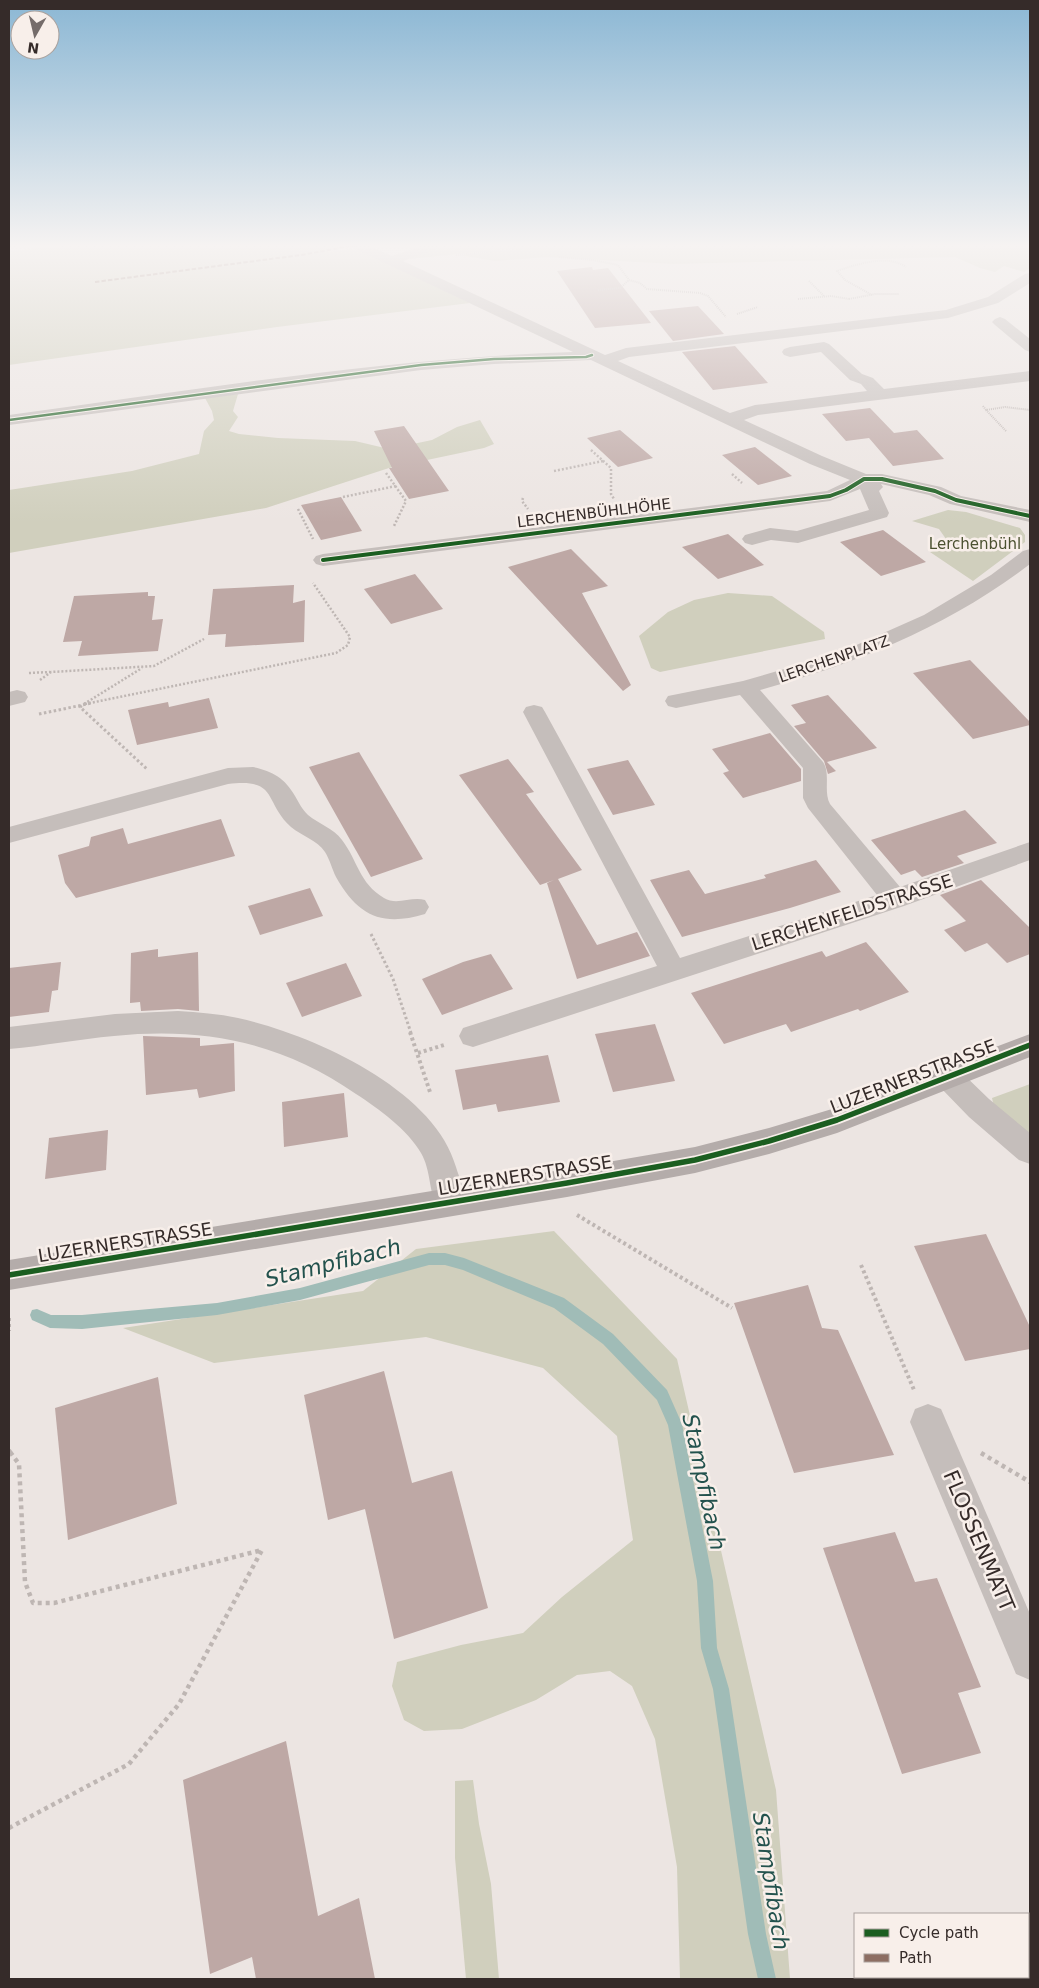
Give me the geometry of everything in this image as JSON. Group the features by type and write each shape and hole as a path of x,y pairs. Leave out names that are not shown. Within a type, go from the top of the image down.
{"main road":[{"name":"LUZERNERSTRASSE","path":"9,1275 567,1183 714,1155 769,1141 837,1120 1030,1045"}],"street":[{"path":"555,338 816,460 864,479 875,488 918,498 956,500 1030,516"},
{"path":"9,420 421,365 494,358 598,358 752,338"},
{"path":"1019,338 1030,347"},
{"path":"779,353 824,347 856,377 867,381 880,394"},
{"path":"730,419 755,410 1030,376"},
{"path":"752,538 770,534 798,537 880,513 864,479"},
{"name":"LERCHENBÜHLHÖHE","path":"323,560 830,496 846,490 864,479"},
{"name":"LERCHENPLATZ","path":"676,701 746,688 817,667 881,644 950,611 1007,574 1030,555"},
{"path":"1007,574 1030,580"},
{"path":"746,688 815,767 815,798 820,808 895,898"},
{"path":"534,712 673,971"},
{"path":"9,835 228,776 257,775 269,779 277,786 300,822 329,841 348,876 361,893 383,909 397,911 416,907"},
{"name":"LERCHENFELDSTRASSE","path":"473,1036 895,898 1030,851"},
{"path":"9,1038 143,1022 181,1022 251,1033 309,1053 348,1072 385,1097 419,1128 435,1148 449,1201"},
{"path":"949,1078 979,1108 1030,1151"},
{"name":"FLOSSENMATT","path":"928,1422 1030,1660"}],"path":[{"path":"979,402 1006,431"},
{"path":"986,410 1005,407 1030,410"},
{"path":"591,450 611,468 612,495"},
{"path":"554,471 603,461"},
{"path":"386,473 406,502 394,525 395,527"},
{"path":"343,497 396,486"},
{"path":"523,498 522,501 527,507"},
{"path":"298,510 313,540"},
{"path":"30,716 336,653 348,645 350,636 312,582"},
{"path":"13,698 51,672 158,665 204,638"},
{"path":"80,707 143,667"},
{"path":"80,707 170,791"},
{"path":"361,893 358,908 392,979 444,1134 435,1148"},
{"path":"576,1210 577,1216 732,1308"},
{"path":"861,1265 928,1422"},
{"path":"9,1318 9,1331"},
{"path":"9,1450 19,1464 25,1582 33,1603 54,1602 262,1550 179,1704 129,1764 9,1828"}],"green space":[{"path":"9,338 201,338 9,365"},
{"path":"238,394 233,411 238,417 229,431 239,434 278,438 355,441 389,449 432,440 457,427 480,420 494,444 484,448 389,468 266,508 9,553 9,490 132,471 199,454 204,431 214,420 212,411 205,398"},
{"name":"Lerchenbühl","path":"948,510 966,512 1020,528 1025,535 1025,542 973,581 930,552 939,549 932,544 946,539 939,529 912,521"},
{"path":"728,593 772,596 824,632 825,639 660,672 651,668 639,636 668,612 694,600"},
{"path":"1030,1084 1030,1140 994,1107 992,1098"},
{"path":"554,1231 677,1359 776,1790 790,1979 680,1979 677,1867 655,1739 632,1686 610,1671 577,1675 536,1700 462,1729 424,1731 404,1720 392,1686 397,1662 461,1645 523,1633 562,1597 633,1540 617,1436 543,1368 426,1337 214,1363 123,1328 363,1291 416,1249"},
{"path":"473,1780 479,1824 491,1884 499,1979 466,1979 455,1858 455,1781"}],"building":[{"path":"670,338 697,338 673,341"},
{"path":"735,346 768,383 713,390 682,352"},
{"path":"870,408 894,433 917,430 944,459 893,466 869,438 846,441 822,414"},
{"path":"404,426 449,491 409,499 389,468 392,468 374,431"},
{"path":"620,430 653,458 618,467 587,438"},
{"path":"755,447 792,476 758,485 722,455"},
{"path":"341,497 362,531 321,540 301,505"},
{"path":"883,530 926,562 881,576 840,542"},
{"path":"728,534 764,565 718,579 682,547"},
{"path":"571,549 608,586 582,593 631,685 623,691 508,567"},
{"path":"415,574 443,609 391,624 364,589"},
{"path":"294,585 293,603 305,600 304,642 225,647 226,634 208,635 213,589"},
{"path":"148,592 148,596 155,596 152,620 163,619 158,651 78,656 82,641 63,642 74,596"},
{"path":"970,660 1030,722 1030,725 973,739 913,673"},
{"path":"828,695 877,748 827,762 836,771 828,774 824,761 794,726 806,723 791,705"},
{"path":"209,698 218,728 137,745 128,710 168,702 169,707"},
{"path":"770,733 801,769 801,781 743,798 723,773 729,771 712,749"},
{"path":"359,752 423,859 371,877 309,767"},
{"path":"508,759 534,792 526,794 582,870 558,879 597,945 637,932 650,956 577,979 547,883 554,880 540,885 459,775"},
{"path":"628,760 655,805 613,815 587,769"},
{"path":"965,810 997,843 957,856 964,863 922,877 915,870 901,875 871,840"},
{"path":"221,819 235,856 76,898 65,883 58,855 89,846 91,837 123,828 128,844"},
{"path":"816,860 841,892 790,908 682,937 650,880 689,870 705,894 766,878 764,875"},
{"path":"981,880 1030,928 1030,954 1007,963 987,943 965,952 944,930 966,921 940,895"},
{"path":"310,888 323,916 260,935 248,906"},
{"path":"866,942 909,992 860,1011 858,1009 791,1032 786,1024 724,1044 691,993 822,951 826,957"},
{"path":"158,949 158,957 198,952 199,1011 178,1009 141,1011 140,1002 130,1003 131,953"},
{"path":"491,954 513,989 442,1015 422,979 463,962"},
{"path":"61,962 58,990 52,991 49,1012 9,1017 9,968"},
{"path":"346,963 362,996 302,1017 286,983"},
{"path":"655,1024 675,1081 613,1092 595,1034"},
{"path":"143,1036 200,1038 200,1046 234,1043 235,1091 199,1098 197,1089 146,1095"},
{"path":"548,1055 560,1102 498,1112 496,1104 463,1110 455,1070"},
{"path":"344,1093 348,1137 284,1147 282,1102"},
{"path":"108,1130 106,1170 45,1179 49,1138"},
{"path":"986,1234 1030,1327 1030,1349 965,1361 914,1246"},
{"path":"808,1285 822,1328 838,1330 894,1455 794,1473 734,1303"},
{"path":"384,1371 412,1483 452,1471 488,1608 394,1639 365,1509 328,1520 304,1395"},
{"path":"158,1377 177,1504 68,1540 55,1408"},
{"path":"895,1532 915,1582 937,1578 981,1687 958,1693 981,1753 902,1774 823,1548"},
{"path":"286,1741 318,1916 359,1898 375,1979 256,1979 252,1957 210,1974 183,1780"}],"waterway":[{"name":"Stampfibach","path":"37,1315 50,1321 82,1322 217,1309 300,1294 429,1259 445,1259 464,1264 559,1303 608,1339 662,1395 675,1424 705,1581 709,1648 721,1689 757,1934 767,1979"}],"cycle path":[{"path":"9,420 421,365 494,359 586,357 592,355"},
{"path":"323,560 830,496 846,490 864,479 882,479 935,491 956,500 1030,516"},
{"path":"9,1275 567,1183 695,1160 769,1141 837,1120 1030,1045"}]}
